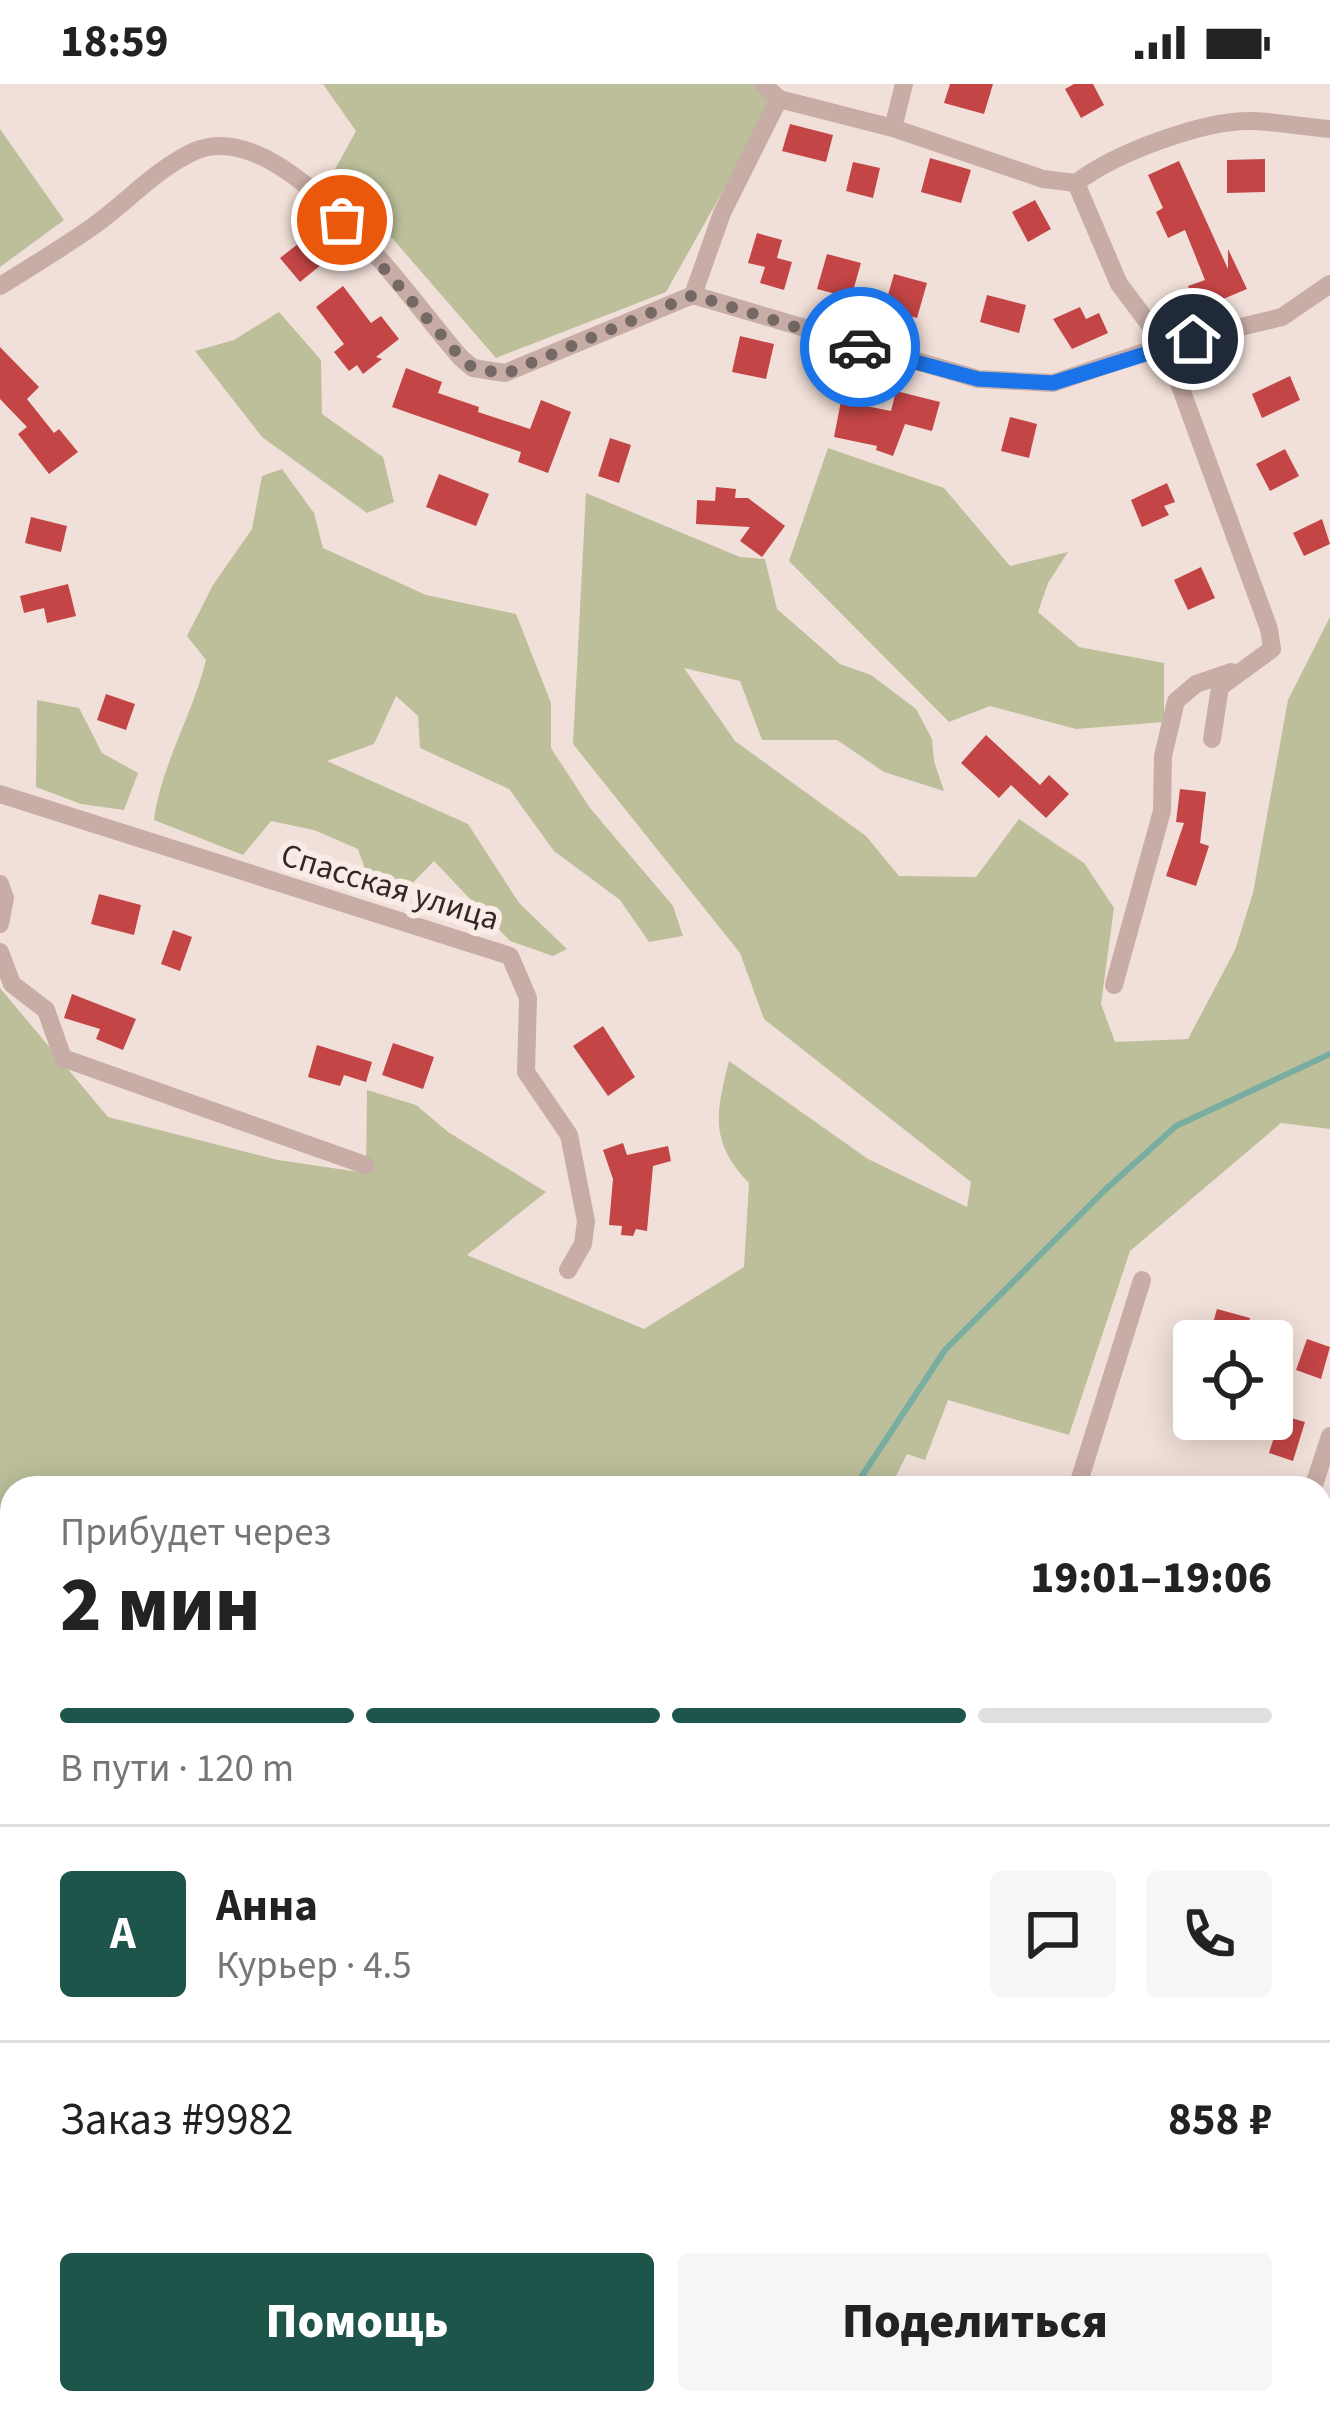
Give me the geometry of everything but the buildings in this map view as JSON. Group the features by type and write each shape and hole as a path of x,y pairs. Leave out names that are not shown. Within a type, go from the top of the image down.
{"street":[{"path":"763,84 779,99 893,128 1042,179 1076,183 1116,156 1249,120 1330,129"},
{"path":"893,128 904,84"},
{"path":"693,295 722,213 779,99"},
{"path":"0,286 92,227 178,160 213,145 254,150 312,186 461,358 488,372 523,368 606,327 693,295 848,344 1009,383 1053,383 1166,345 1282,317 1330,284"},
{"path":"1076,183 1120,284 1166,345 1269,628 1272,649 1220,687 1211,718 1212,739"},
{"path":"1114,985 1162,811 1162,756 1176,701 1196,684 1223,672 1237,672"},
{"name":"Спасская улица","path":"0,794 510,956 528,998 526,1072 569,1135 583,1205 586,1232 568,1270"},
{"path":"0,884 4,898 0,924"},
{"path":"0,952 12,984 46,1010 63,1058 364,1166"},
{"path":"1081,1476 1142,1280"},
{"path":"1317,1476 1330,1436"}],"green space":[{"path":"323,84 754,84 773,102 666,292 496,358 334,171 356,131"},
{"path":"0,129 64,220 0,267"},
{"path":"279,312 321,360 322,414 383,457 394,502 367,513 262,437 195,351 234,340"},
{"path":"828,448 944,488 1010,566 1068,552 1048,583 1038,612 1079,647 1164,663 1164,722 1076,729 990,706 949,722 789,561"},
{"path":"282,469 314,513 323,548 426,595 516,614 551,703 551,748 590,808 673,906 683,936 649,942 620,900 554,851 509,789 420,748 418,716 396,696 374,744 327,761 468,824 519,903 567,949 553,956 510,941 434,861 396,900 373,892 358,849 314,830 271,821 243,855 154,820 163,779 206,660 187,636 213,585 252,529 262,476"},
{"path":"586,493 740,557 765,559 777,609 840,664 871,675 916,709 932,739 944,791 884,772 837,740 762,740 740,681 684,668 735,741 866,836 899,876 976,877 1019,819 1084,863 1114,908 1101,1004 1115,1042 1188,1039 1235,950 1253,893 1288,700 1330,617 1330,1129 1281,1123 1130,1251 1069,1435 948,1400 925,1460 907,1454 896,1476 0,1476 0,988 108,1117 278,1160 366,1173 367,1090 416,1105 448,1132 546,1192 467,1255 644,1329 744,1267 749,1183 727,1154 719,1126 729,1061 868,1159 967,1207 971,1182 764,1019 740,953 573,744"},
{"path":"37,700 79,708 102,753 138,773 124,810 81,804 36,787"}],"waterway":[{"path":"862,1476 945,1350 1105,1190 1176,1126 1330,1054"}],"way so far":[{"path":"342,220 461,358 488,372 505,374 523,368 606,327 693,295 860,347"}],"route":[{"path":"860,347 978,379 1053,383 1193,339"}]}
